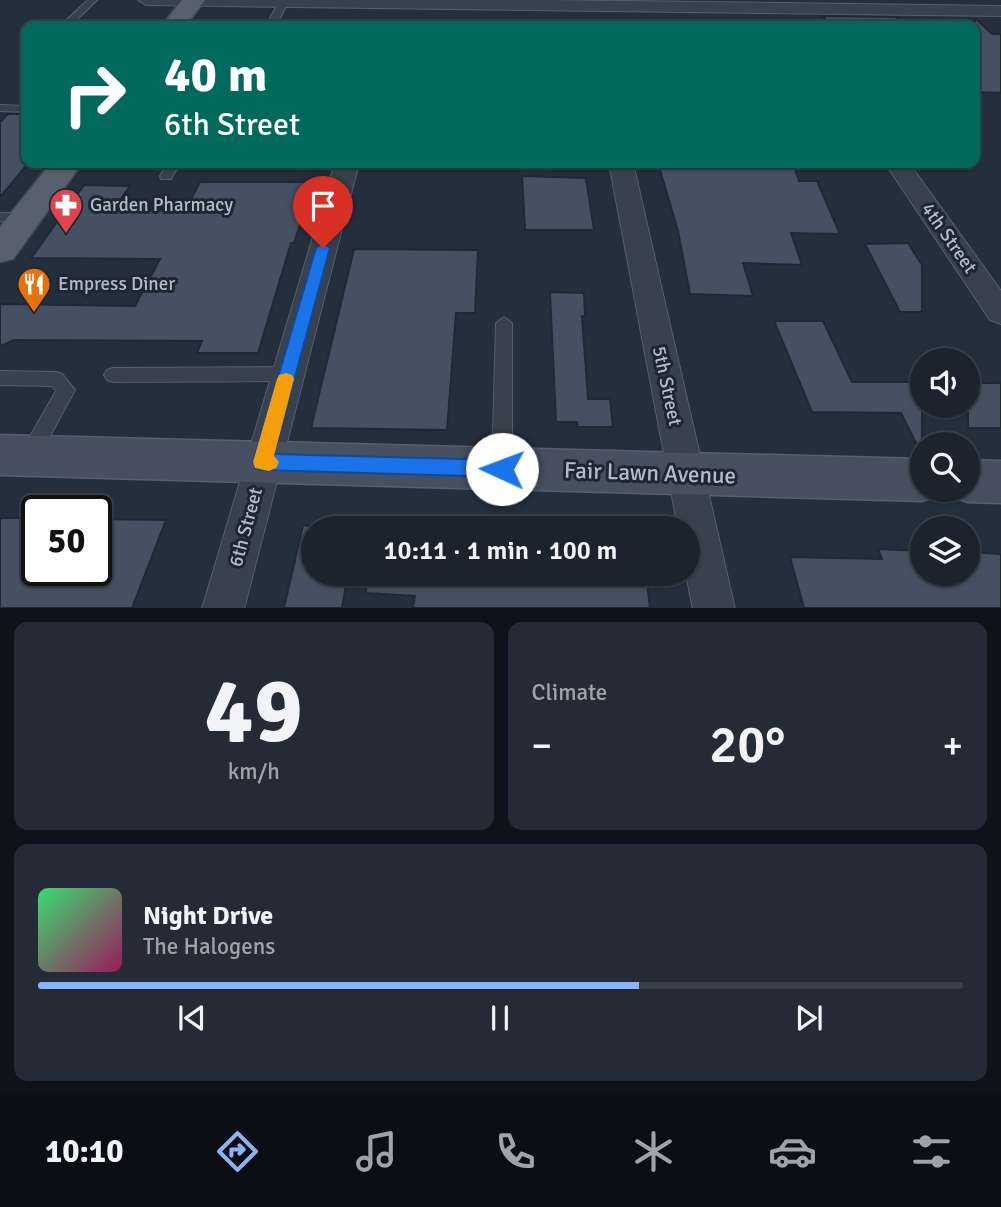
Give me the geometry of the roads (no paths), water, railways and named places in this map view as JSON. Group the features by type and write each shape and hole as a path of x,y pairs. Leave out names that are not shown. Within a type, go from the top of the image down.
{"main road":[{"path":"177,21 193,0"},
{"path":"0,251 13,217 62,168"},
{"name":"Fair Lawn Avenue","path":"14,456 910,480"},
{"path":"980,481 1001,482"}],"street":[{"path":"146,0 296,1 390,7 589,3 787,4 999,13"},
{"path":"980,0 999,13"},
{"path":"589,3 592,21"},
{"path":"787,4 799,21"},
{"name":"6th Street","path":"223,608 246,534 262,462 346,168"},
{"name":"5th Street","path":"622,168 714,608"},
{"name":"4th Street","path":"900,168 1001,313"}],"lane":[{"path":"70,21 93,0"},
{"path":"276,21 296,1"},
{"path":"0,108 21,108"},
{"path":"166,176 171,168"},
{"path":"502,469 504,323"},
{"path":"113,375 287,374"},
{"path":"0,378 57,379 66,390 14,456"}],"place":[{"name":"Garden Pharmacy","path":"66,235"},
{"name":"Empress Diner","path":"34,314"}]}
